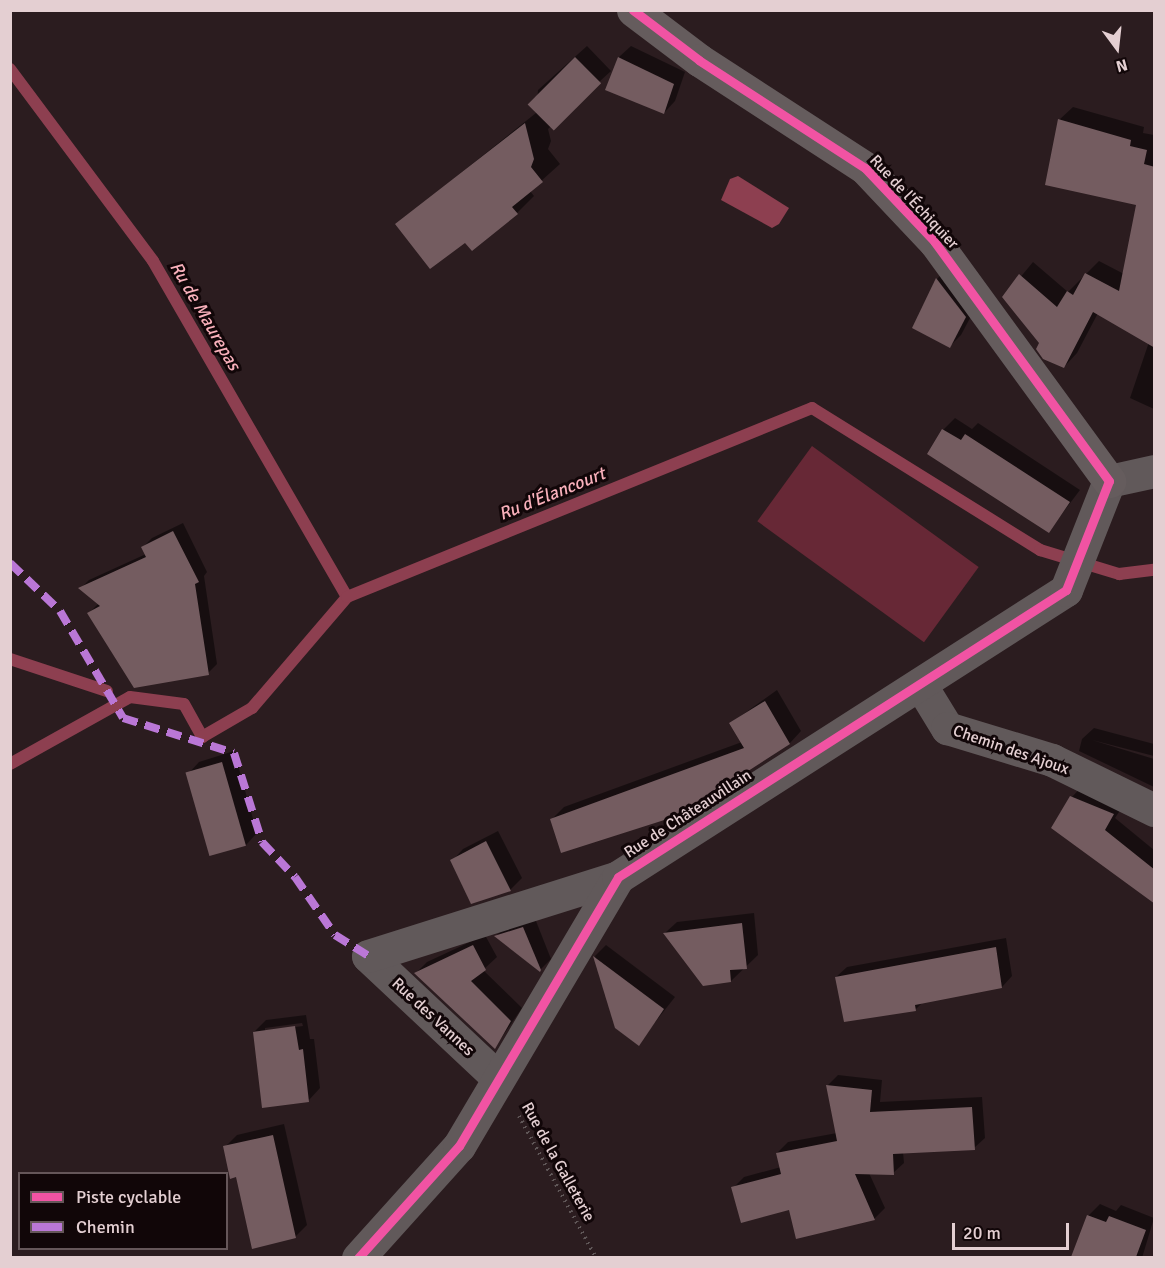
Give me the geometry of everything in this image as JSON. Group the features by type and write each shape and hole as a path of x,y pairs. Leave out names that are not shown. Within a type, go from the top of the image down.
{"street":[{"name":"Rue de l'Échiquier","path":"633,10 699,60 865,168 934,242 1109,481"},
{"path":"1109,481 1155,471"},
{"name":"Rue de Châteauvillain","path":"357,1257 459,1146 618,877 1066,590 1109,481"},
{"name":"Chemin des Ajoux","path":"920,684 947,728 1052,760 1155,810"},
{"name":"Rue des Vannes","path":"498,1078 369,956 618,877"}],"shaded area":[{"path":"738,176 789,208 779,224 772,228 721,200 730,179"},
{"path":"812,446 979,567 924,642 757,521"}],"building":[{"path":"575,57 601,83 554,131 528,104"},
{"path":"618,57 674,84 664,114 605,90"},
{"path":"1058,119 1131,140 1130,146 1147,150 1144,164 1155,167 1155,348 1093,312 1064,368 1043,359 1036,349 1039,343 1002,297 1019,274 1057,307 1067,291 1073,295 1085,273 1119,291 1136,205 1045,185"},
{"path":"525,123 534,159 531,167 543,182 512,207 518,214 472,251 465,243 430,269 395,224"},
{"path":"936,278 966,317 950,348 912,328"},
{"path":"942,429 961,440 965,434 1070,502 1049,533 927,454"},
{"path":"173,531 199,582 195,584 209,675 134,688 87,613 100,606 78,588 146,557 141,547"},
{"path":"765,701 790,744 680,815 561,853 550,819 744,748 729,723"},
{"path":"222,762 246,846 209,856 185,772"},
{"path":"1070,796 1114,814 1105,830 1155,870 1155,904 1051,828"},
{"path":"486,841 511,891 471,904 450,860"},
{"path":"742,923 747,969 730,970 731,982 703,986 663,933"},
{"path":"523,927 541,970 540,972 494,936"},
{"path":"473,945 486,970 471,981 511,1021 495,1049 414,973"},
{"path":"996,947 1002,988 915,1005 916,1011 844,1022 835,977"},
{"path":"593,956 664,1009 639,1046 615,1028"},
{"path":"295,1026 299,1050 303,1049 309,1102 262,1108 253,1032"},
{"path":"826,1085 872,1090 870,1112 972,1107 975,1150 893,1154 894,1175 855,1174 875,1220 796,1239 789,1210 741,1223 731,1187 781,1174 776,1153 837,1141"},
{"path":"273,1135 296,1238 252,1249 236,1177 230,1179 223,1146"},
{"path":"1087,1215 1106,1222 1109,1216 1146,1230 1136,1257 1071,1257"}],"waterway":[{"name":"Ru de Maurepas","path":"10,69 153,261 347,597"},
{"name":"Ru d'Élancourt","path":"10,764 130,697 184,704 202,737 252,708 347,597 812,408 1040,550 1119,574 1154,570"},
{"path":"10,659 107,691"}],"marked path":[{"path":"10,563 60,611 123,718 234,753 262,842 295,877 335,935 368,956"}],"cycle path":[{"path":"358,1258 459,1146 618,877 1066,590 1109,481 935,242 865,168 699,60 633,10"}]}
